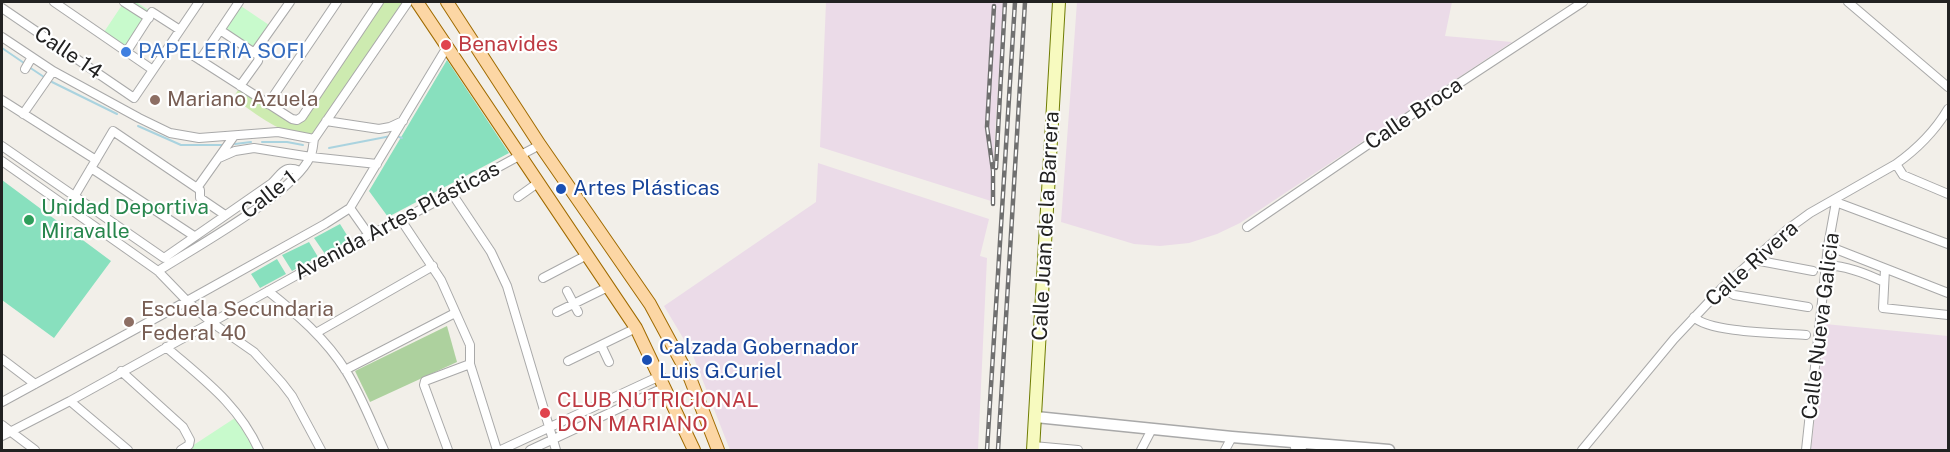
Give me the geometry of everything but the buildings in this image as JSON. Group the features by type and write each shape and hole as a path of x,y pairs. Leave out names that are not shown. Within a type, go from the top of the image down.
{"main road":[{"path":"417,2 636,328 694,450"},
{"path":"447,2 540,145 660,321 690,378 718,450"},
{"name":"Calle Juan de la Barrera","path":"1033,448 1059,2"}],"street":[{"path":"54,2 153,70 198,2"},
{"path":"124,2 180,30"},
{"path":"200,60 239,2"},
{"path":"240,86 258,61 257,54 290,2"},
{"path":"268,104 337,2"},
{"path":"172,42 297,120 302,117 379,2"},
{"name":"Calle 1","path":"158,271 275,196 300,171 311,157 314,139 408,2"},
{"name":"Calle Broca","path":"1247,228 1583,2"},
{"path":"1851,2 1948,87"},
{"name":"Calle 14","path":"2,8 134,98 153,70"},
{"path":"127,51 151,15"},
{"path":"220,30 257,54"},
{"path":"2,37 53,71 170,133 199,138 278,132 314,139"},
{"path":"2,402 187,301 350,208 447,46"},
{"path":"25,69 32,57"},
{"path":"23,114 53,71"},
{"path":"2,100 194,237"},
{"name":"Calle Rivera","path":"1582,450 1694,317 1722,288 1788,229 1810,213 1834,202 1908,155 1944,125 1948,109"},
{"path":"326,121 379,129 403,120"},
{"path":"68,207 113,131 200,190 200,198 225,215"},
{"path":"197,188 234,136"},
{"name":"Avenida Artes Plásticas","path":"2,436 70,401 369,234 402,220 540,145"},
{"path":"2,146 164,258 272,183 288,168 300,171"},
{"path":"219,158 235,151 254,148 377,164"},
{"path":"2,161 158,271 211,322 254,352 282,383 301,410 321,450"},
{"path":"1896,164 1903,176 1948,194"},
{"path":"518,197 539,182"},
{"path":"451,192 491,252 507,286 556,450"},
{"path":"1834,202 1948,244"},
{"name":"Calle Nueva Galicia","path":"1806,450 1834,202"},
{"path":"350,208 369,234"},
{"path":"402,220 441,280 470,345 470,364 499,450 548,427 662,381"},
{"path":"1828,246 1948,293"},
{"path":"543,278 587,255"},
{"path":"1755,259 1813,271"},
{"path":"1826,265 1865,273 1884,282"},
{"path":"316,333 433,266"},
{"path":"1885,268 1883,308 1948,315"},
{"path":"556,312 576,308 608,287"},
{"path":"1722,288 1734,295 1808,307"},
{"path":"268,291 294,311 316,333 345,370 384,450"},
{"path":"567,291 576,308"},
{"path":"345,370 455,313"},
{"path":"1694,317 1705,325 1733,330 1806,335"},
{"path":"568,361 636,328"},
{"path":"601,345 609,362"},
{"path":"166,347 236,410 259,450"},
{"path":"2,359 35,384"},
{"path":"448,450 424,385 425,381 470,364"},
{"path":"122,371 183,427 190,440 189,445 181,450"},
{"path":"530,450 662,381"},
{"path":"70,401 128,450"},
{"path":"1036,417 1232,437 1297,448 1389,450"},
{"path":"2,425 35,450"},
{"path":"1142,450 1152,429"},
{"path":"1225,450 1232,437"},
{"path":"1033,448 1078,450"}],"shaded area":[{"path":"826,2 1003,2 991,201 820,147"},
{"path":"1077,2 1452,2 1445,36 1512,42 1240,223 1217,234 1189,243 1160,246 1134,244 1061,222"},
{"path":"818,163 989,219 980,256 987,258 978,450 730,450 692,353 664,306 816,202"},
{"path":"1825,324 1948,336 1948,450 1811,450"}],"green space":[{"path":"124,2 136,2 152,12 127,51 102,35"},
{"path":"380,2 408,2 313,138 290,133 280,128 233,98 240,87 267,105 301,119"},
{"path":"238,4 272,27 254,53 220,30"},
{"path":"447,60 509,153 388,217 369,191"},
{"name":"Unidad Deportiva Miravalle","path":"2,180 111,261 54,338 2,300"},
{"path":"340,224 350,240 325,254 314,238"},
{"path":"309,242 318,257 292,271 282,255"},
{"path":"277,259 286,274 260,288 251,274"},
{"path":"447,326 457,362 370,402 355,371"},
{"path":"238,416 254,450 186,450"}],"waterway":[{"path":"2,48 24,63"},
{"path":"29,67 44,77"},
{"path":"52,82 117,114"},
{"path":"138,126 181,145 224,145"},
{"path":"329,148 391,136"},
{"path":"235,144 251,142"},
{"path":"262,142 287,142 303,145"}],"railway":[{"path":"996,168 1005,2"},
{"path":"987,450 1015,2"},
{"path":"998,450 1025,2"},
{"path":"993,204 993,171 987,127 994,6"}],"place":[{"name":"Benavides","path":"446,45"},
{"name":"PAPELERIA SOFI","path":"126,52"},
{"name":"Mariano Azuela","path":"155,100"},
{"name":"Artes Plásticas","path":"561,189"},
{"name":"Unidad Deportiva Miravalle","path":"29,220"},
{"name":"Escuela Secundaria Federal 40","path":"129,322"},
{"name":"Calzada Gobernador Luis G.Curiel","path":"647,360"},
{"name":"CLUB NUTRICIONAL DON MARIANO","path":"545,413"}]}
